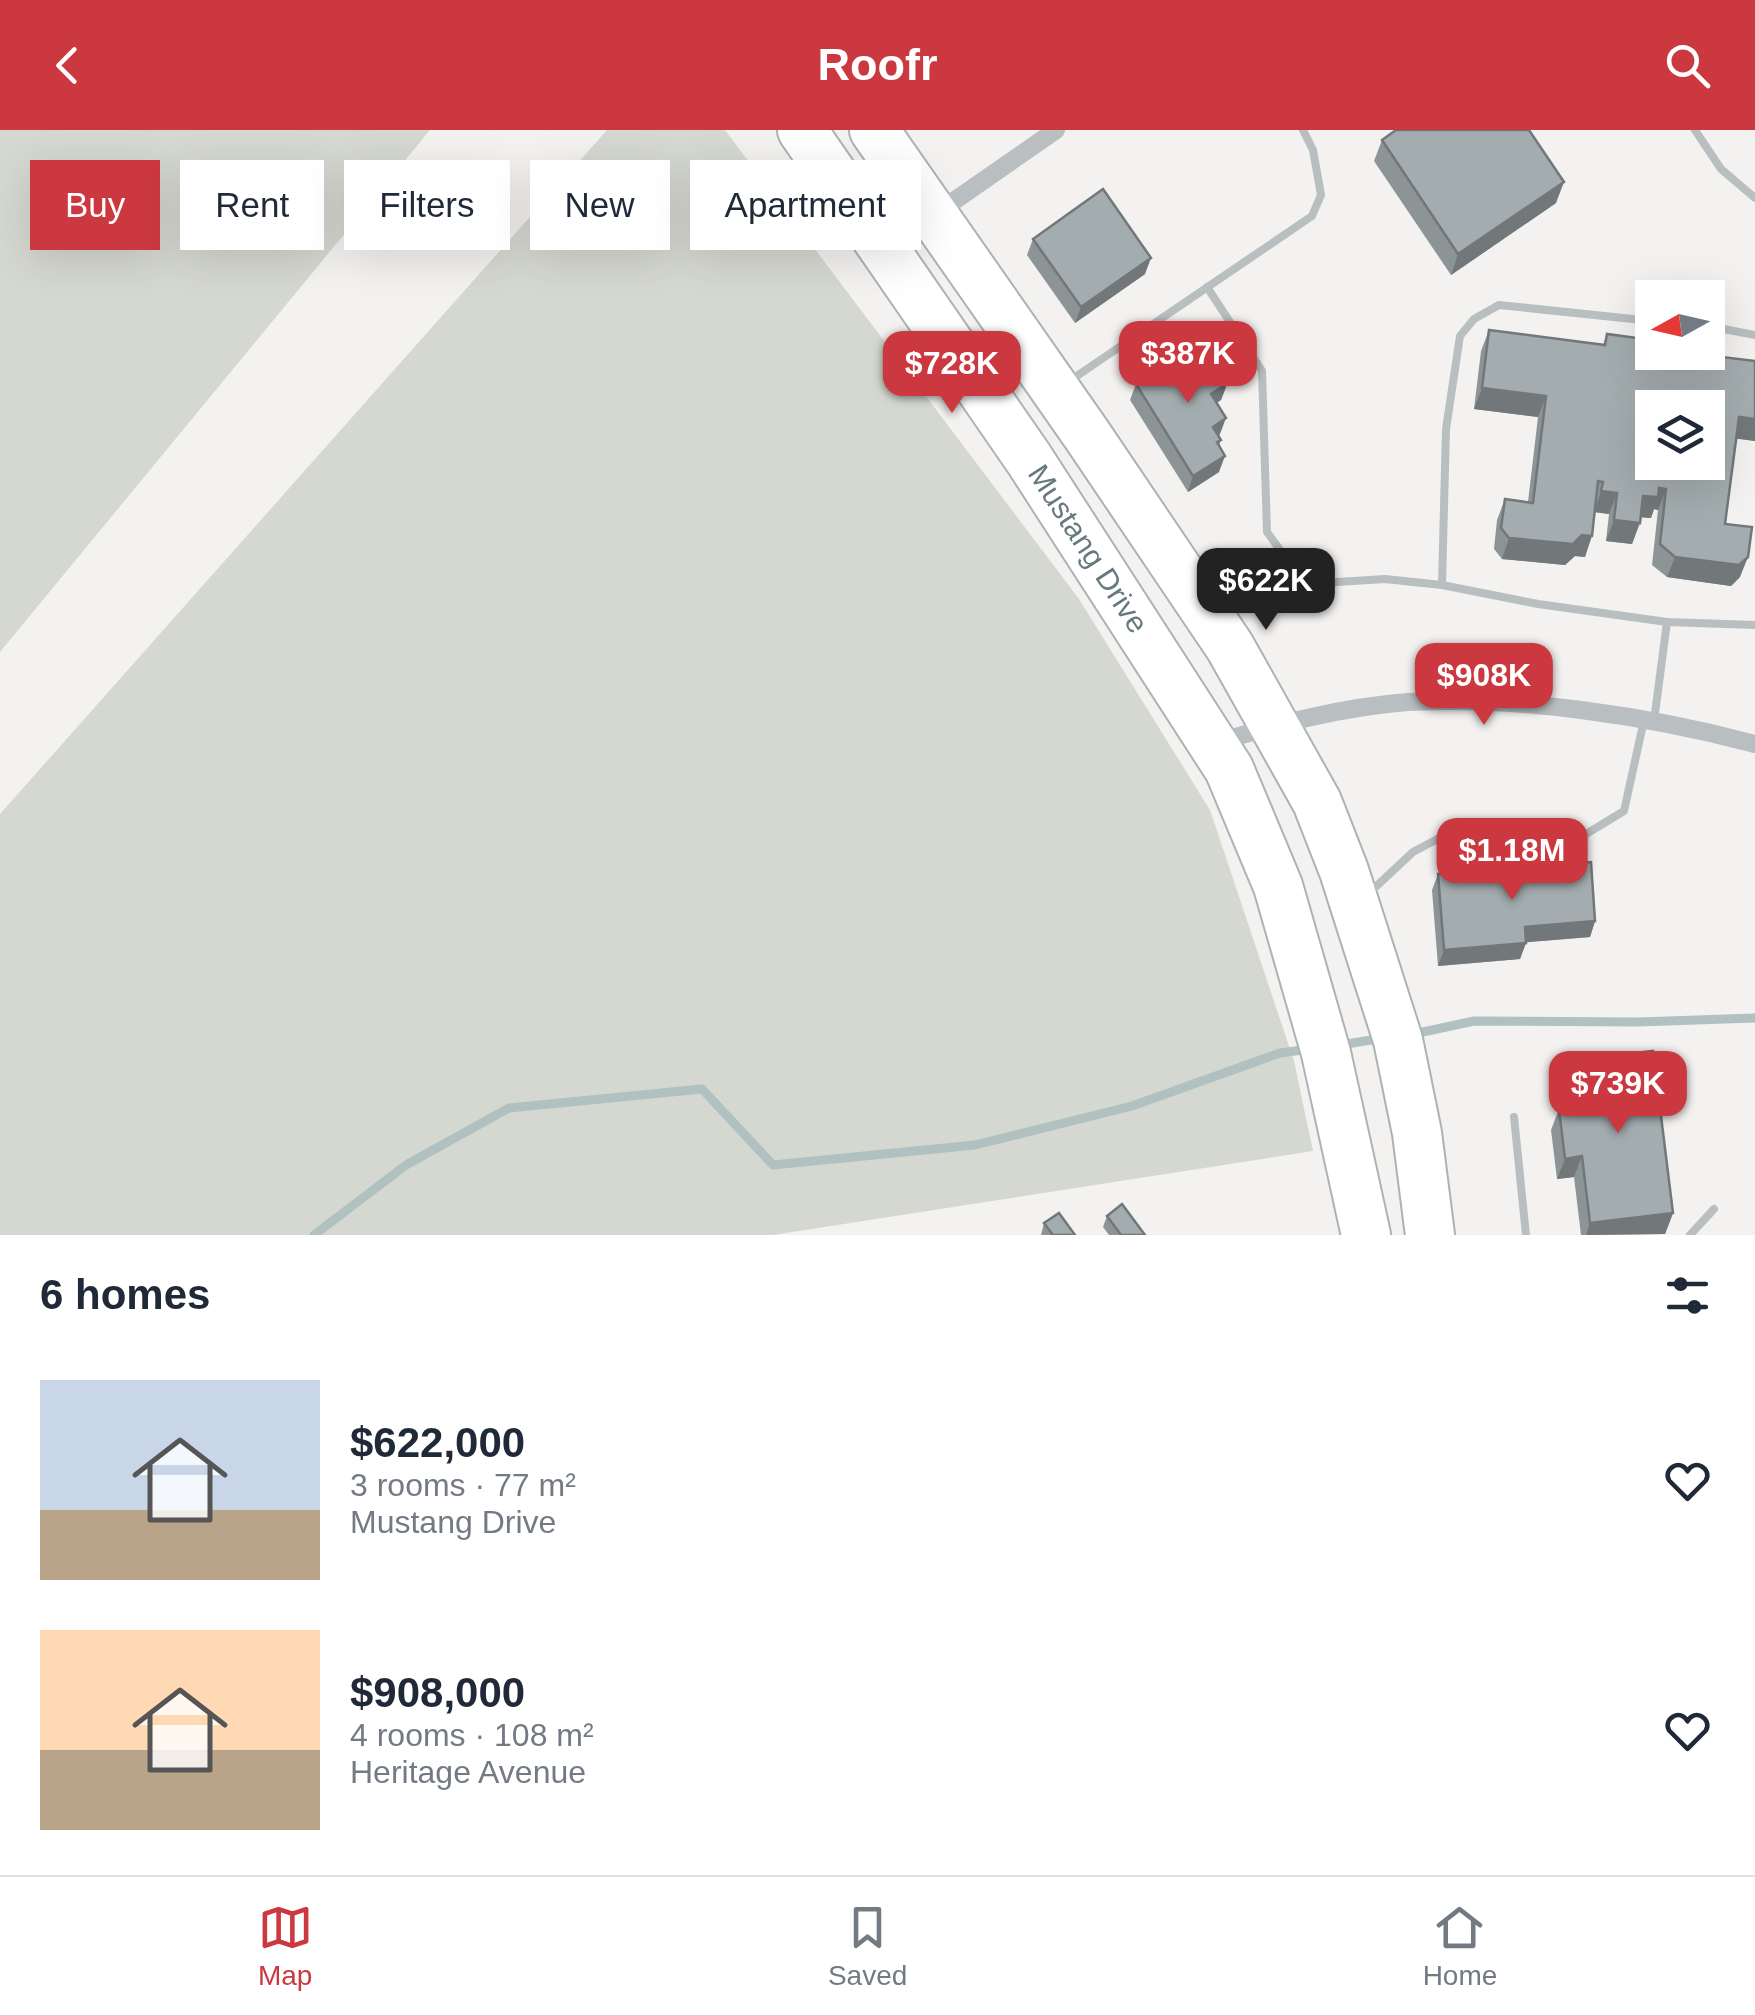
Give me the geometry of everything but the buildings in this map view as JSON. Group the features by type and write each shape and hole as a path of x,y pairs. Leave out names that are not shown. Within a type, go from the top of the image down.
{"main road":[{"name":"Mustang Drive","path":"802,130 823,160"},
{"name":"Mustang Drive","path":"874,130 1230,647 1318,802 1398,1040 1430,1235"},
{"name":"Mustang Drive","path":"885,250 1029,459 1230,769 1278,886 1326,1054 1366,1235"}],"street":[{"path":"921,220 1056,130"},
{"path":"1214,743 1334,712 1410,702 1541,705 1649,721 1755,744"}],"lane":[{"path":"1056,390 1312,216 1321,194 1313,150 1303,130"},
{"path":"1695,130 1721,169 1755,198"},
{"path":"1207,287 1262,371 1267,532 1305,584 1385,580 1442,585 1538,604 1667,622 1755,625"},
{"path":"1442,585 1446,429 1453,362 1460,336 1474,319 1499,305 1635,319"},
{"path":"1725,329 1755,335"},
{"path":"1354,906 1413,852 1443,836 1586,834 1624,811 1649,721 1667,622"},
{"path":"1514,1117 1526,1235"},
{"path":"1690,1235 1714,1209"}],"shaded area":[{"path":"0,130 430,130 405,160 344,160 344,234 0,652"},
{"path":"607,130 725,130 748,160 690,160 690,250 816,250 1079,599 1210,810 1294,1061 1313,1151 773,1235 0,1235 0,814 501,250 510,250 510,239 530,217 530,250 670,250 670,160 580,160"}],"waterway":[{"path":"1409,1035 1474,1021 1755,1018"},
{"path":"1340,1045 1384,1038"},
{"path":"314,1235 406,1165 509,1108 702,1089 773,1165 975,1145 1132,1106 1280,1053 1310,1049"}]}
